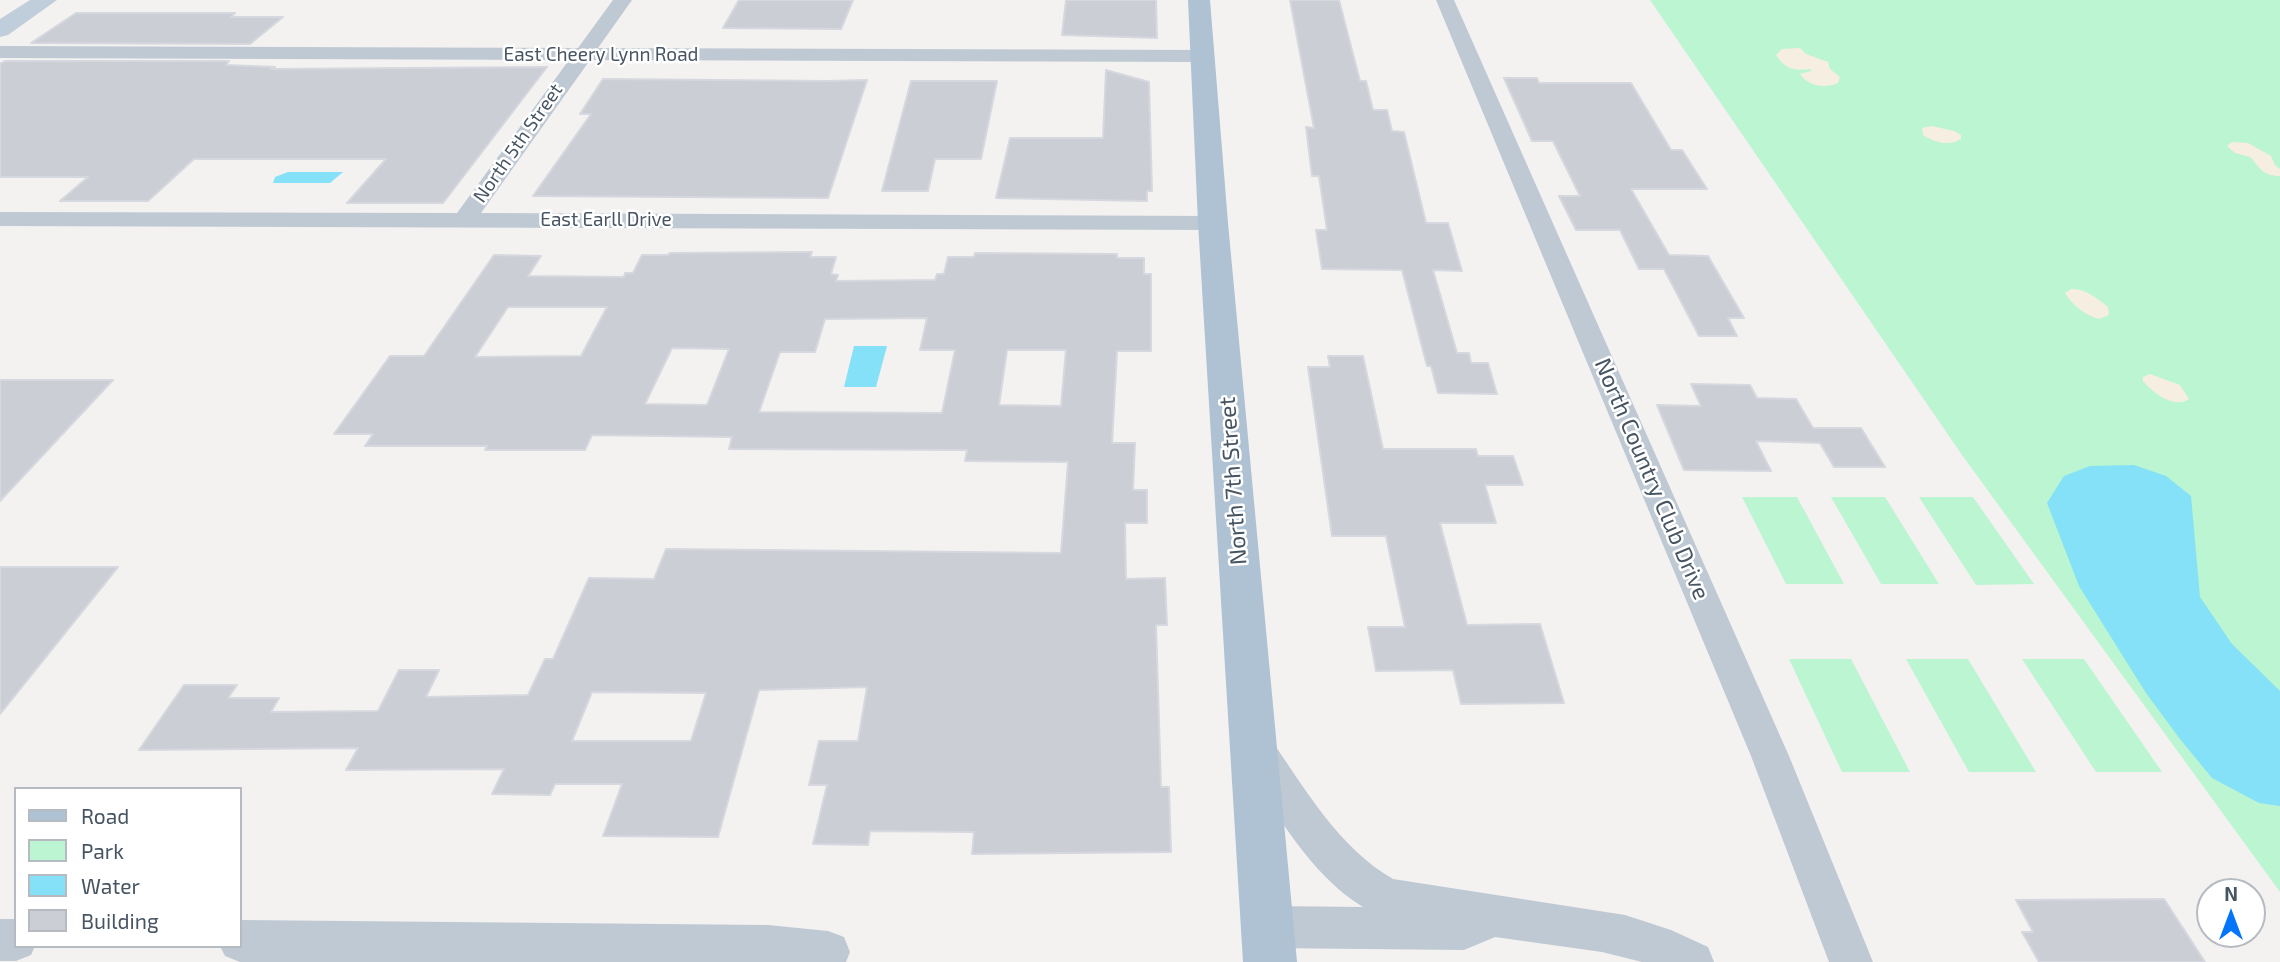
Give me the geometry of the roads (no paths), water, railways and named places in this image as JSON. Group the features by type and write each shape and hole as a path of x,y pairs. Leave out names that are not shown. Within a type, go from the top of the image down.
{"main road":[{"name":"North 7th Street","path":"1199,0 1213,223 1269,944"}],"street":[{"path":"0,30 46,0"},
{"name":"North 5th Street","path":"464,220 623,0"},
{"name":"North Country Club Drive","path":"1445,0 1770,756 1851,962"},
{"name":"East Cheery Lynn Road","path":"0,51 1202,56"},
{"name":"East Earll Drive","path":"0,219 1213,223"},
{"path":"1253,747 1323,844 1361,882 1380,895 1410,904 1465,909 1504,919 1570,925 1640,952 1692,962"},
{"path":"1269,944 1464,929 1504,919"},
{"path":"242,941 768,946 828,952"}],"water":[{"path":"288,172 343,172 330,183 273,183 275,177"},
{"path":"854,346 887,346 876,387 844,387"},
{"path":"2134,465 2166,476 2191,496 2200,597 2232,644 2280,691 2280,806 2259,803 2212,778 2146,693 2079,586 2047,503 2064,476 2090,466"}]}
